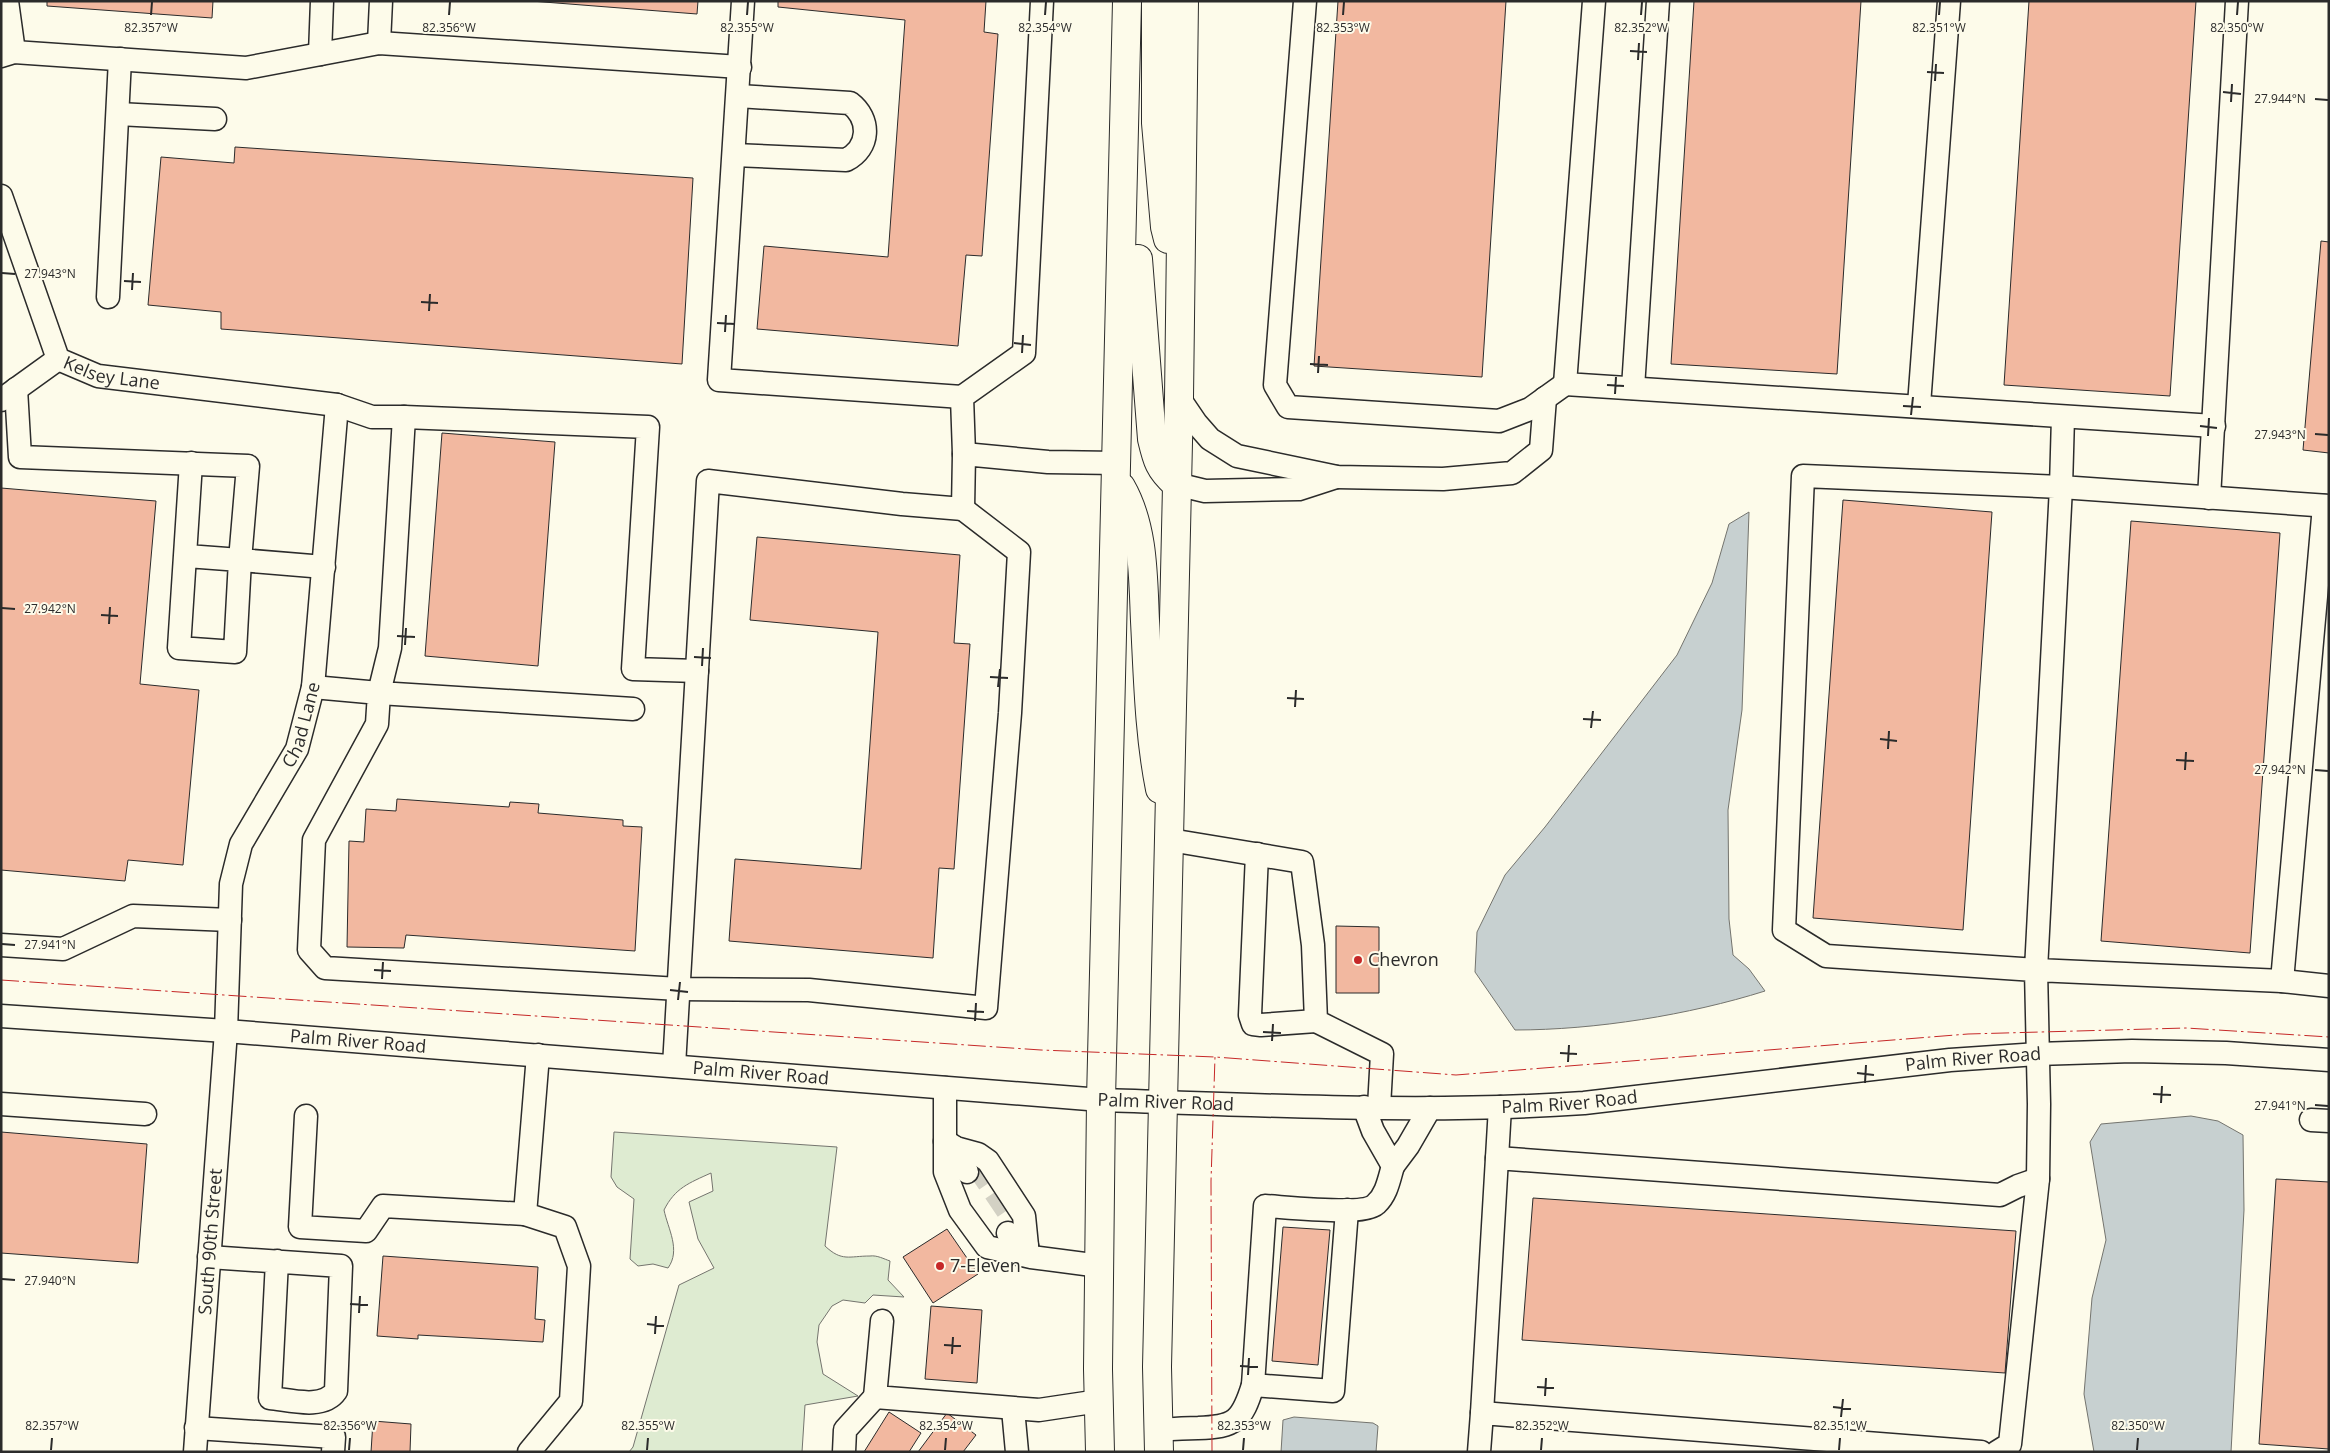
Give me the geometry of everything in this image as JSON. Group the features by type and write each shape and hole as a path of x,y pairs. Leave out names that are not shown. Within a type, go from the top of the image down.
{"main road":[{"path":"1100,1452 1101,1100 1126,111 1127,1"},
{"path":"1156,1 1156,123 1165,227 1180,284"},
{"path":"1159,1441 1157,1367 1179,398 1184,1"},
{"path":"1126,111 1152,439 1157,461 1164,474 1176,484"},
{"path":"1117,471 1133,514 1142,566 1152,750 1170,840"}],"street":[{"path":"7,1 7,54 120,59 246,68 379,43 740,67"},
{"path":"320,54 322,1"},
{"path":"379,43 381,1"},
{"path":"743,1 718,380 962,397 1024,353 1042,1"},
{"path":"1305,1 1275,385 1288,407 1499,421 1530,409 1565,384 1919,405 2064,417 2214,426"},
{"path":"1565,384 1594,1"},
{"path":"1632,388 1658,1"},
{"path":"1919,405 1949,1"},
{"path":"2210,498 2237,1"},
{"path":"108,298 120,59"},
{"path":"734,155 846,160 857,154 863,145 865,126 861,111 850,103 738,96"},
{"path":"118,114 215,119"},
{"name":"Kelsey Lane","path":"1,196 58,359 98,376 338,405 372,417 648,427 633,669 697,671"},
{"path":"58,359 9,394 20,457 191,463 248,466 235,652 180,648 187,556 191,463"},
{"path":"962,397 963,509"},
{"path":"1179,398 1196,423 1210,439 1237,456 1337,477 1443,479 1512,473 1541,450 1545,398"},
{"name":"Chad Lane","path":"226,1031 231,884 241,844 297,749 313,687 338,405"},
{"path":"404,417 390,648 379,693 377,724 314,840 309,950 326,968 679,989 809,990 986,1008 1010,713 1019,552 963,509 902,504 708,481 679,989 674,1066"},
{"path":"1997,1452 2010,1444 2038,1179 2039,1104 2036,970 2064,417"},
{"path":"964,454 1117,471"},
{"path":"2282,981 2326,506 2061,487 1803,476 1784,930 1826,956 2036,970 2282,981 2329,986"},
{"path":"1176,484 1205,491 1298,490 1337,477"},
{"path":"187,556 324,567"},
{"path":"313,687 633,709"},
{"path":"1170,840 1302,862 1313,945 1316,1021"},
{"path":"1257,854 1250,1015 1253,1024 1316,1021 1382,1054 1371,1107 1372,1132 1393,1166"},
{"path":"1,945 63,949 133,916 230,920"},
{"name":"Palm River Road","path":"1,1016 226,1031 1101,1100 1371,1107 1500,1107 1584,1103 1950,1060 2037,1054 2132,1051 2217,1053 2329,1060"},
{"name":"South 90th Street","path":"195,1452 226,1031"},
{"path":"525,1214 538,1055"},
{"path":"945,1088 951,1144 945,1172 960,1210 987,1247 1021,1241 1100,1266"},
{"path":"1,1104 145,1114"},
{"path":"1479,1452 1500,1107"},
{"path":"1159,1441 1227,1426 1239,1416 1248,1402 1253,1385 1265,1206 1347,1210 1360,1210 1375,1206 1386,1192 1393,1166 1408,1146 1430,1108"},
{"path":"306,1116 300,1227 366,1231 383,1206 525,1214 565,1227 579,1266 571,1401 529,1452"},
{"path":"951,1144 971,1168"},
{"path":"951,1144 978,1154 988,1161 1024,1216 1021,1241"},
{"path":"1497,1158 2000,1195 2038,1179"},
{"path":"1253,1385 1333,1391 1347,1210"},
{"path":"209,1256 341,1266 336,1391 330,1400 320,1402 270,1398"},
{"path":"267,1433 277,1261"},
{"path":"844,1452 845,1430 875,1397 882,1321"},
{"path":"875,1397 1039,1410 1099,1401"},
{"path":"1013,1409 1017,1452"},
{"path":"1482,1413 1981,1452"},
{"path":"196,1428 334,1437 333,1452"}],"green space":[{"path":"614,1132 837,1147 825,1246 841,1256 875,1256 890,1261 888,1280 904,1297 873,1295 865,1303 843,1300 832,1306 819,1325 817,1342 823,1374 858,1396 805,1405 802,1452 629,1452 633,1447 679,1285 714,1268 698,1239 689,1202 713,1191 711,1173 689,1183 673,1196 664,1210 674,1247 672,1261 668,1268 653,1264 638,1266 630,1259 634,1199 617,1187 611,1177"}],"shaded area":[{"path":"1749,512 1742,710 1728,810 1729,919 1733,955 1749,969 1765,991 1736,1000 1642,1020 1577,1027 1515,1030 1475,972 1477,932 1505,875 1545,827 1677,655 1712,583 1729,524"},
{"path":"2191,1116 2218,1121 2243,1135 2244,1210 2231,1452 2094,1452 2084,1394 2092,1298 2106,1240 2090,1142 2101,1124"},
{"path":"1294,1417 1373,1423 1378,1426 1376,1452 1281,1452 1283,1420"}],"building":[{"path":"47,1 213,1 212,18 47,6"},
{"path":"531,1 698,1 697,14"},
{"path":"778,1 986,1 984,32 998,34 982,256 966,255 958,346 757,329 764,246 888,257 905,20 778,7"},
{"path":"1338,1 1506,1 1482,377 1314,366"},
{"path":"1694,1 1861,1 1837,374 1671,364"},
{"path":"2029,1 2196,1 2170,396 2004,385"},
{"path":"235,147 693,178 682,364 221,329 221,312 148,305 161,157 234,163"},
{"path":"2321,241 2329,242 2329,453 2303,450"},
{"path":"442,433 555,442 538,666 425,656"},
{"path":"1,488 156,501 140,684 199,690 183,865 128,860 125,881 1,870"},
{"path":"1843,500 1992,512 1963,930 1813,918"},
{"path":"2131,521 2280,533 2250,953 2101,941"},
{"path":"757,537 960,555 954,643 970,644 954,869 939,868 933,958 729,941 735,859 861,869 878,632 750,620"},
{"path":"397,799 509,807 510,802 539,804 538,813 623,820 623,826 642,827 635,951 406,935 404,948 347,947 349,841 364,842 366,809 396,811"},
{"name":"Chevron","path":"1336,926 1379,927 1379,993 1336,993"},
{"path":"1,1132 147,1144 138,1263 1,1253"},
{"path":"2276,1179 2329,1182 2329,1449 2259,1444"},
{"path":"1533,1198 2016,1231 2005,1373 1522,1340"},
{"path":"1283,1227 1330,1230 1318,1365 1272,1361"},
{"name":"7-Eleven","path":"947,1229 978,1274 933,1303 903,1257"},
{"path":"383,1256 538,1267 535,1319 545,1320 543,1342 418,1335 418,1339 377,1336"},
{"path":"931,1306 982,1310 977,1383 925,1379"},
{"path":"889,1412 921,1433 909,1452 864,1452"},
{"path":"947,1413 976,1435 963,1452 918,1452"},
{"path":"373,1421 411,1424 410,1452 371,1452"}],"tunnel":[{"path":"976,1165 1018,1227"}],"power":[{"path":"1,980 1041,1050 1215,1057 1456,1075 1968,1034 2186,1028 2329,1037"},
{"path":"1212,1452 1211,1181 1215,1057"}],"place":[{"name":"Chevron","path":"1358,960"},
{"name":"7-Eleven","path":"940,1266"}]}
